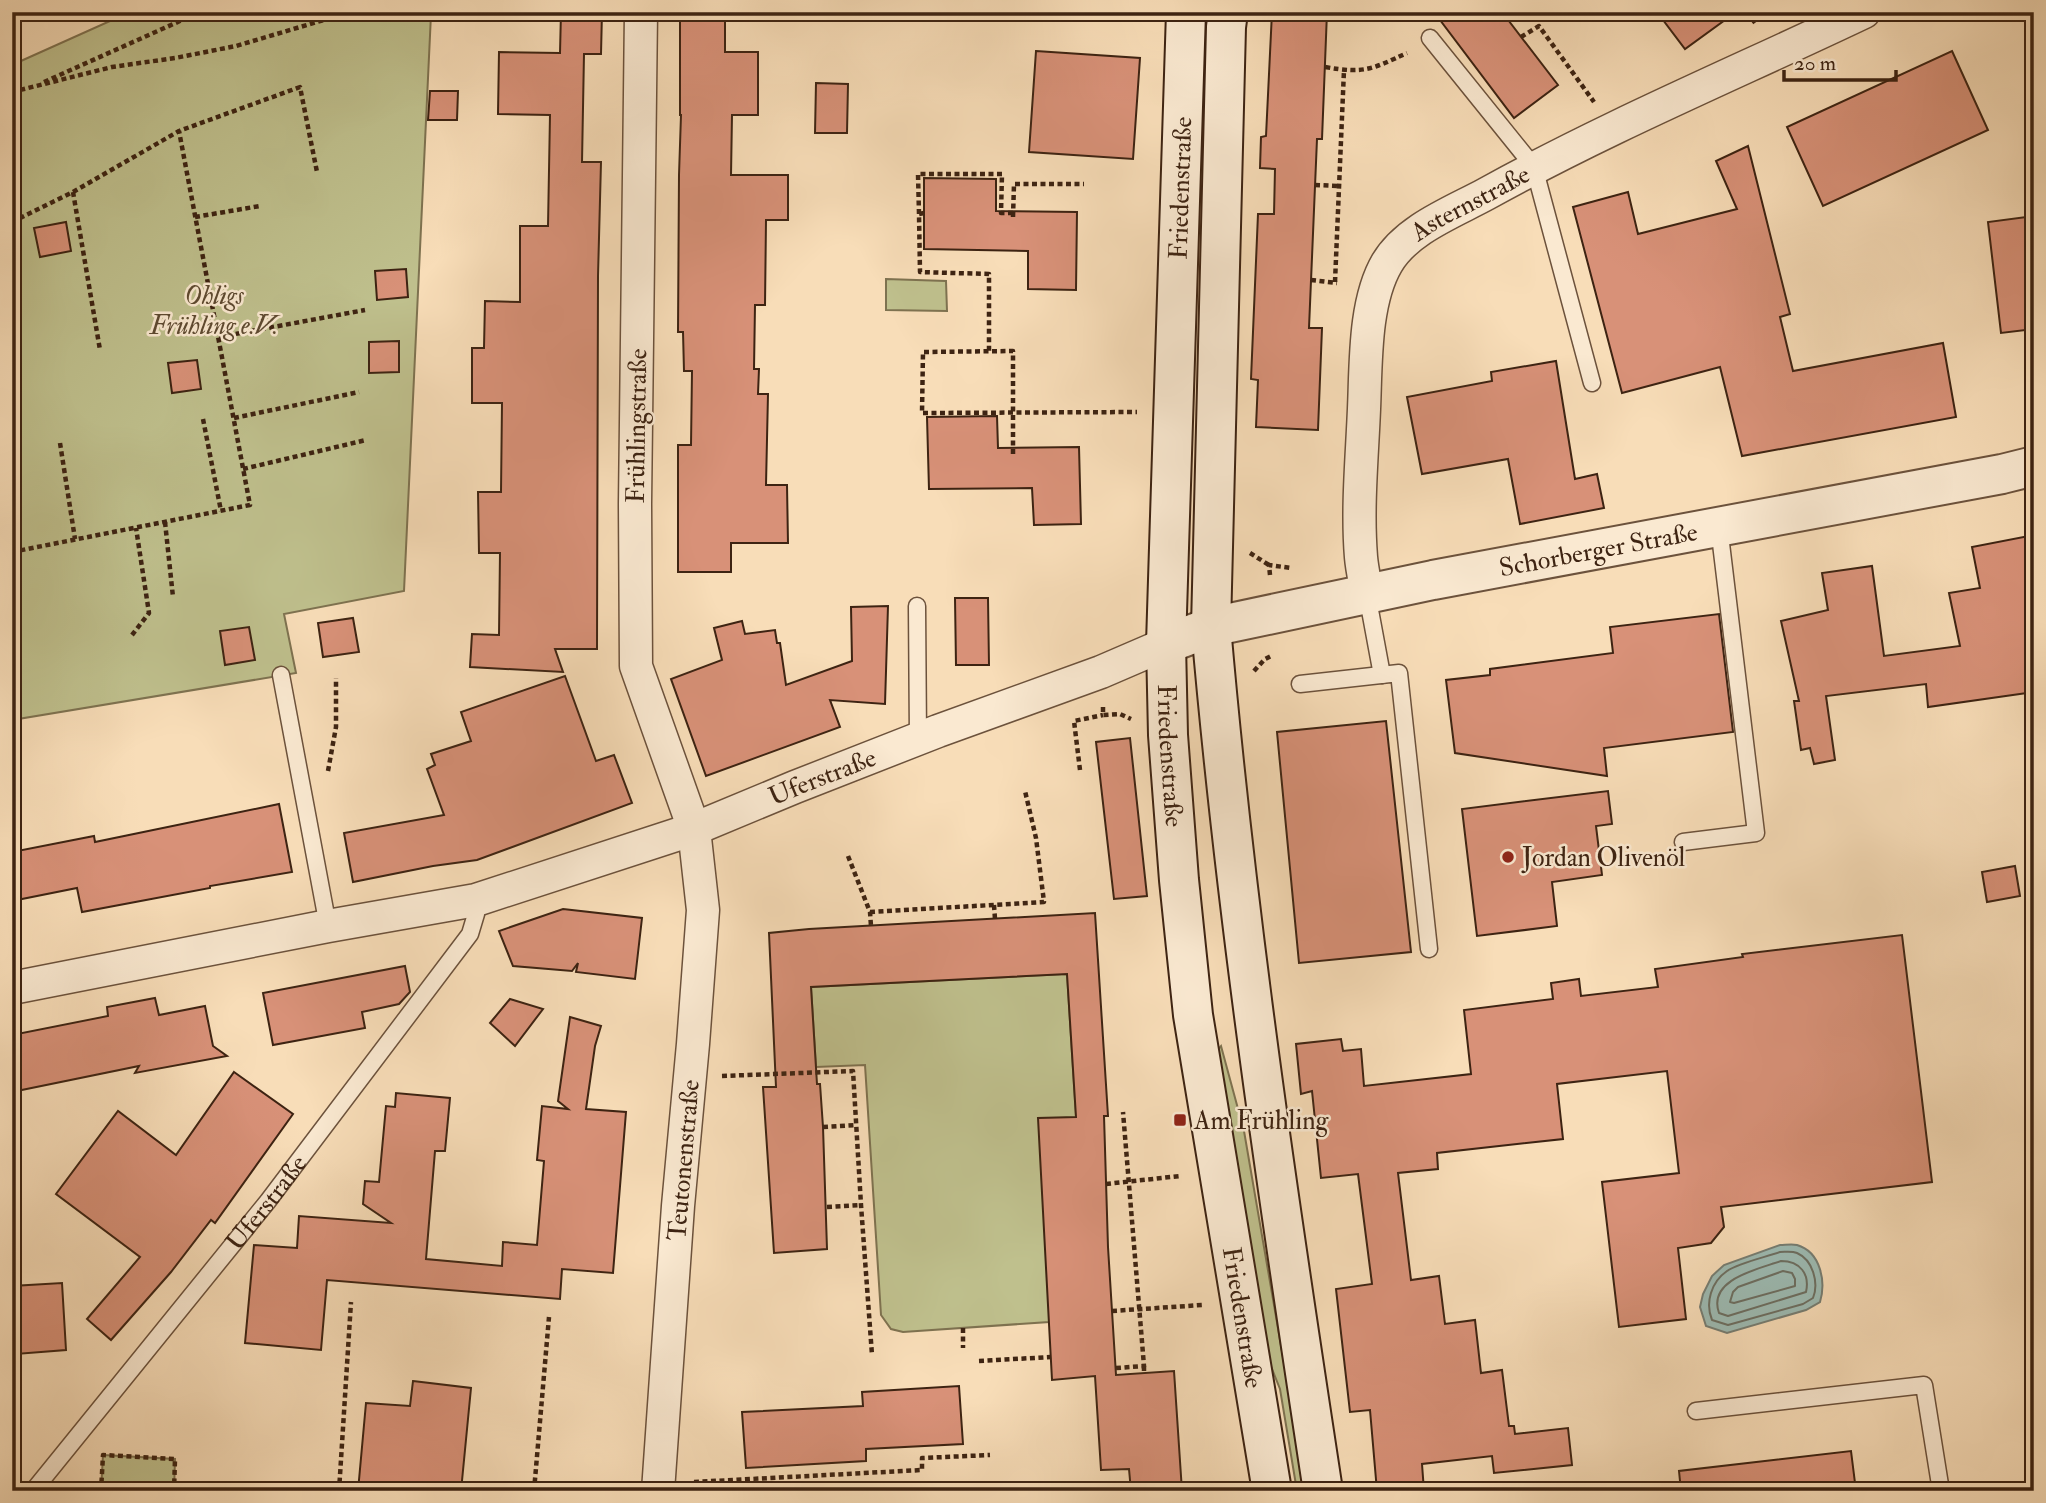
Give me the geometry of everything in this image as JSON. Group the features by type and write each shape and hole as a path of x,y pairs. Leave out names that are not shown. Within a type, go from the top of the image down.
{"main road":[{"name":"Friedenstraße","path":"1186,12 1166,644 1168,735 1193,1015 1272,1491"},
{"name":"Friedenstraße","path":"1228,12 1211,627 1219,725 1253,1016 1273,1167 1323,1491"},
{"name":"Schorberger Straße","path":"1166,644 1211,627 1367,594 2034,466"}],"street":[{"name":"Frühlingstraße","path":"641,12 635,491 636,666 694,829"},
{"name":"Asternstraße","path":"1367,594 1361,558 1360,469 1370,328 1378,283 1392,256 1409,238 1432,223 1534,167 1864,12"},
{"name":"Uferstraße","path":"12,988 476,900 694,829 795,786 1166,644"},
{"name":"Teutonenstraße","path":"658,1487 703,910 694,829"}],"lane":[{"path":"1430,37 1534,167 1592,383"},
{"path":"1683,842 1756,833 1719,527"},
{"path":"1367,594 1382,675"},
{"path":"917,606 918,739"},
{"path":"1300,684 1399,673 1429,949"},
{"path":"281,675 328,926"},
{"name":"Uferstraße","path":"33,1491 268,1201 454,956 470,934 476,914 476,900"},
{"path":"1696,1411 1924,1385 1941,1491"}],"path":[{"path":"31,88 201,12"},
{"path":"12,92 112,67 236,46 327,19 362,12"},
{"path":"1521,37 1539,26 1614,128"},
{"path":"1325,67 1344,71 1371,69 1408,52 1430,37"},
{"path":"1335,282 1344,71"},
{"path":"12,222 73,192 179,131 300,87 317,172"},
{"path":"12,552 250,505 179,131"},
{"path":"989,352 989,274 920,272 922,214 918,174 1002,174 1001,213 1013,215 1014,184 1084,184"},
{"path":"1315,185 1339,186"},
{"path":"73,192 100,350"},
{"path":"195,216 260,206"},
{"path":"219,337 365,310"},
{"path":"1013,454 1012,412 1013,351 923,352 922,413 1012,412 1142,412"},
{"path":"234,418 359,392"},
{"path":"203,419 221,511"},
{"path":"243,469 366,440"},
{"path":"60,443 75,538"},
{"path":"165,522 173,597"},
{"path":"132,635 149,613 136,528"},
{"path":"307,817 323,797 336,727 336,678"},
{"path":"1080,770 1074,721 1103,715"},
{"path":"870,912 1044,902 1036,838 1025,791"},
{"path":"848,856 870,912 871,926"},
{"path":"994,905 995,919"},
{"path":"690,1077 853,1071 872,1355"},
{"path":"1123,1112 1144,1373"},
{"path":"823,1126 856,1125"},
{"path":"1106,1184 1185,1175"},
{"path":"827,1207 861,1205"},
{"path":"339,1491 351,1302"},
{"path":"1112,1311 1210,1305"},
{"path":"534,1491 550,1317"},
{"path":"963,1328 963,1348"},
{"path":"979,1361 1051,1357"},
{"path":"1116,1368 1144,1366"},
{"path":"101,1491 103,1455 175,1459 174,1491"},
{"path":"658,1487 922,1470 922,1458 990,1455"}],"green space":[{"name":"Ohligs Frühling e.V.","path":"130,12 443,12 431,14 404,591 284,614 296,673 12,720 12,65"},
{"path":"886,279 946,281 947,311 886,310"},
{"path":"1067,974 1076,1117 1049,1322 903,1332 891,1329 881,1315 865,1065 816,1067 811,987"},
{"path":"1221,1046 1244,1131 1306,1491 1297,1491 1280,1389 1258,1334 1214,1054"},
{"path":"103,1455 175,1459 174,1491 101,1491"}],"water":[{"path":"1780,1245 1797,1245 1812,1254 1822,1277 1820,1302 1806,1310 1727,1333 1706,1326 1700,1307 1712,1276 1724,1265"}],"building":[{"path":"561,12 602,12 601,54 584,54 582,162 601,162 597,649 555,649 563,672 470,667 472,634 499,635 500,553 479,553 478,492 501,492 502,403 472,403 472,348 484,348 485,301 520,302 520,226 548,226 550,115 498,114 499,52 560,53"},
{"path":"680,12 725,12 725,52 758,52 758,115 732,115 731,175 788,175 788,220 766,220 765,305 755,305 754,369 759,369 758,394 768,394 766,485 787,485 788,543 731,543 731,572 678,572 678,445 691,445 692,371 684,371 683,332 678,332"},
{"path":"1272,12 1327,12 1322,139 1317,139 1309,328 1322,328 1318,430 1256,427 1258,380 1251,379 1258,214 1274,214 1275,169 1260,168 1261,137 1266,136"},
{"path":"1434,12 1502,12 1558,85 1514,118"},
{"path":"1657,12 1736,12 1685,49"},
{"path":"1036,51 1140,58 1133,159 1029,152"},
{"path":"1952,51 1988,130 1823,206 1787,127"},
{"path":"816,83 848,84 847,133 815,133"},
{"path":"430,91 458,91 457,120 428,120"},
{"path":"1748,146 1790,314 1780,317 1793,371 1943,343 1956,417 1742,456 1720,367 1622,393 1573,207 1628,192 1638,234 1737,209 1716,161"},
{"path":"924,178 996,179 996,211 1077,212 1076,290 1028,289 1028,251 924,249"},
{"path":"2034,216 2034,329 2001,333 1988,222"},
{"path":"66,222 71,251 40,257 34,228"},
{"path":"406,269 408,297 377,300 375,271"},
{"path":"399,341 399,372 369,373 369,342"},
{"path":"197,360 201,389 172,393 168,363"},
{"path":"1556,361 1575,479 1597,474 1604,508 1520,524 1508,459 1422,474 1407,397 1492,381 1491,372"},
{"path":"997,416 998,448 1079,447 1081,524 1034,525 1032,488 929,489 927,417"},
{"path":"2034,535 2034,692 1928,707 1926,684 1826,696 1835,760 1814,764 1810,748 1801,750 1794,701 1799,701 1781,621 1828,610 1822,573 1872,566 1884,656 1960,646 1949,593 1980,588 1972,547"},
{"path":"955,598 988,598 989,665 956,665"},
{"path":"888,606 885,704 830,700 840,727 706,776 671,679 722,660 714,628 742,621 745,634 775,630 777,643 780,643 786,685 852,661 851,607"},
{"path":"1719,614 1733,732 1604,748 1607,776 1455,753 1446,680 1490,675 1490,669 1613,653 1610,627"},
{"path":"353,618 359,652 323,657 318,623"},
{"path":"249,627 255,660 225,665 220,631"},
{"path":"565,676 596,761 614,755 632,803 477,860 353,882 344,833 444,815 427,769 435,765 431,754 471,741 461,712"},
{"path":"1386,721 1411,952 1299,963 1277,732"},
{"path":"1130,738 1147,896 1114,899 1096,742"},
{"name":"Jordan Olivenöl","path":"1608,791 1612,824 1596,826 1602,875 1552,882 1557,926 1477,936 1462,809"},
{"path":"279,804 292,872 82,912 77,888 12,901 12,852 94,836 95,842"},
{"path":"2015,866 2020,896 1987,902 1982,872"},
{"path":"563,909 642,918 635,979 576,972 578,963 572,971 513,966 499,931"},
{"path":"1095,913 1108,1116 1104,1116 1108,1247 1116,1375 1174,1371 1182,1491 1131,1491 1129,1469 1101,1470 1095,1376 1052,1380 1038,1118 1076,1117 1067,974 811,987 817,1084 820,1084 823,1127 827,1249 774,1253 763,1087 776,1087 769,933"},
{"path":"1902,935 1932,1182 1721,1207 1724,1227 1711,1243 1678,1248 1686,1319 1619,1327 1602,1182 1679,1173 1667,1071 1557,1084 1563,1139 1437,1153 1438,1169 1398,1173 1411,1280 1439,1276 1445,1324 1475,1320 1481,1373 1502,1370 1509,1426 1514,1426 1515,1434 1568,1428 1572,1465 1494,1473 1492,1456 1422,1464 1424,1491 1377,1491 1370,1410 1350,1412 1336,1289 1372,1284 1358,1174 1321,1178 1312,1091 1301,1094 1296,1044 1341,1039 1343,1051 1361,1049 1364,1086 1471,1074 1464,1010 1553,999 1551,983 1579,979 1581,996 1658,987 1655,969 1743,957 1742,954"},
{"path":"405,966 410,992 399,1004 362,1012 365,1028 273,1045 263,993"},
{"path":"155,998 159,1015 205,1006 213,1046 227,1056 135,1073 139,1066 12,1092 12,1035 108,1016 107,1007"},
{"path":"510,999 543,1009 515,1046 490,1023"},
{"path":"570,1017 601,1026 595,1046 586,1109 626,1112 613,1273 562,1269 560,1299 327,1280 321,1350 245,1343 254,1245 297,1248 299,1216 391,1223 363,1204 365,1181 379,1182 386,1106 395,1107 396,1093 450,1098 445,1151 435,1151 426,1259 502,1266 503,1242 537,1245 544,1161 537,1160 542,1106 568,1109 558,1101"},
{"path":"234,1072 293,1114 215,1223 211,1220 171,1272 111,1340 87,1319 140,1257 56,1194 118,1111 176,1155"},
{"path":"62,1283 66,1350 16,1354 12,1286"},
{"path":"413,1381 471,1388 461,1491 358,1491 366,1403 410,1406"},
{"path":"959,1386 963,1444 866,1449 866,1461 746,1468 742,1412 863,1406 862,1392"},
{"path":"1851,1451 1856,1491 1681,1491 1679,1471"}],"place":[{"name":"Jordan Olivenöl","path":"1508,857"},
{"name":"Am Frühling","path":"1180,1120"}]}
